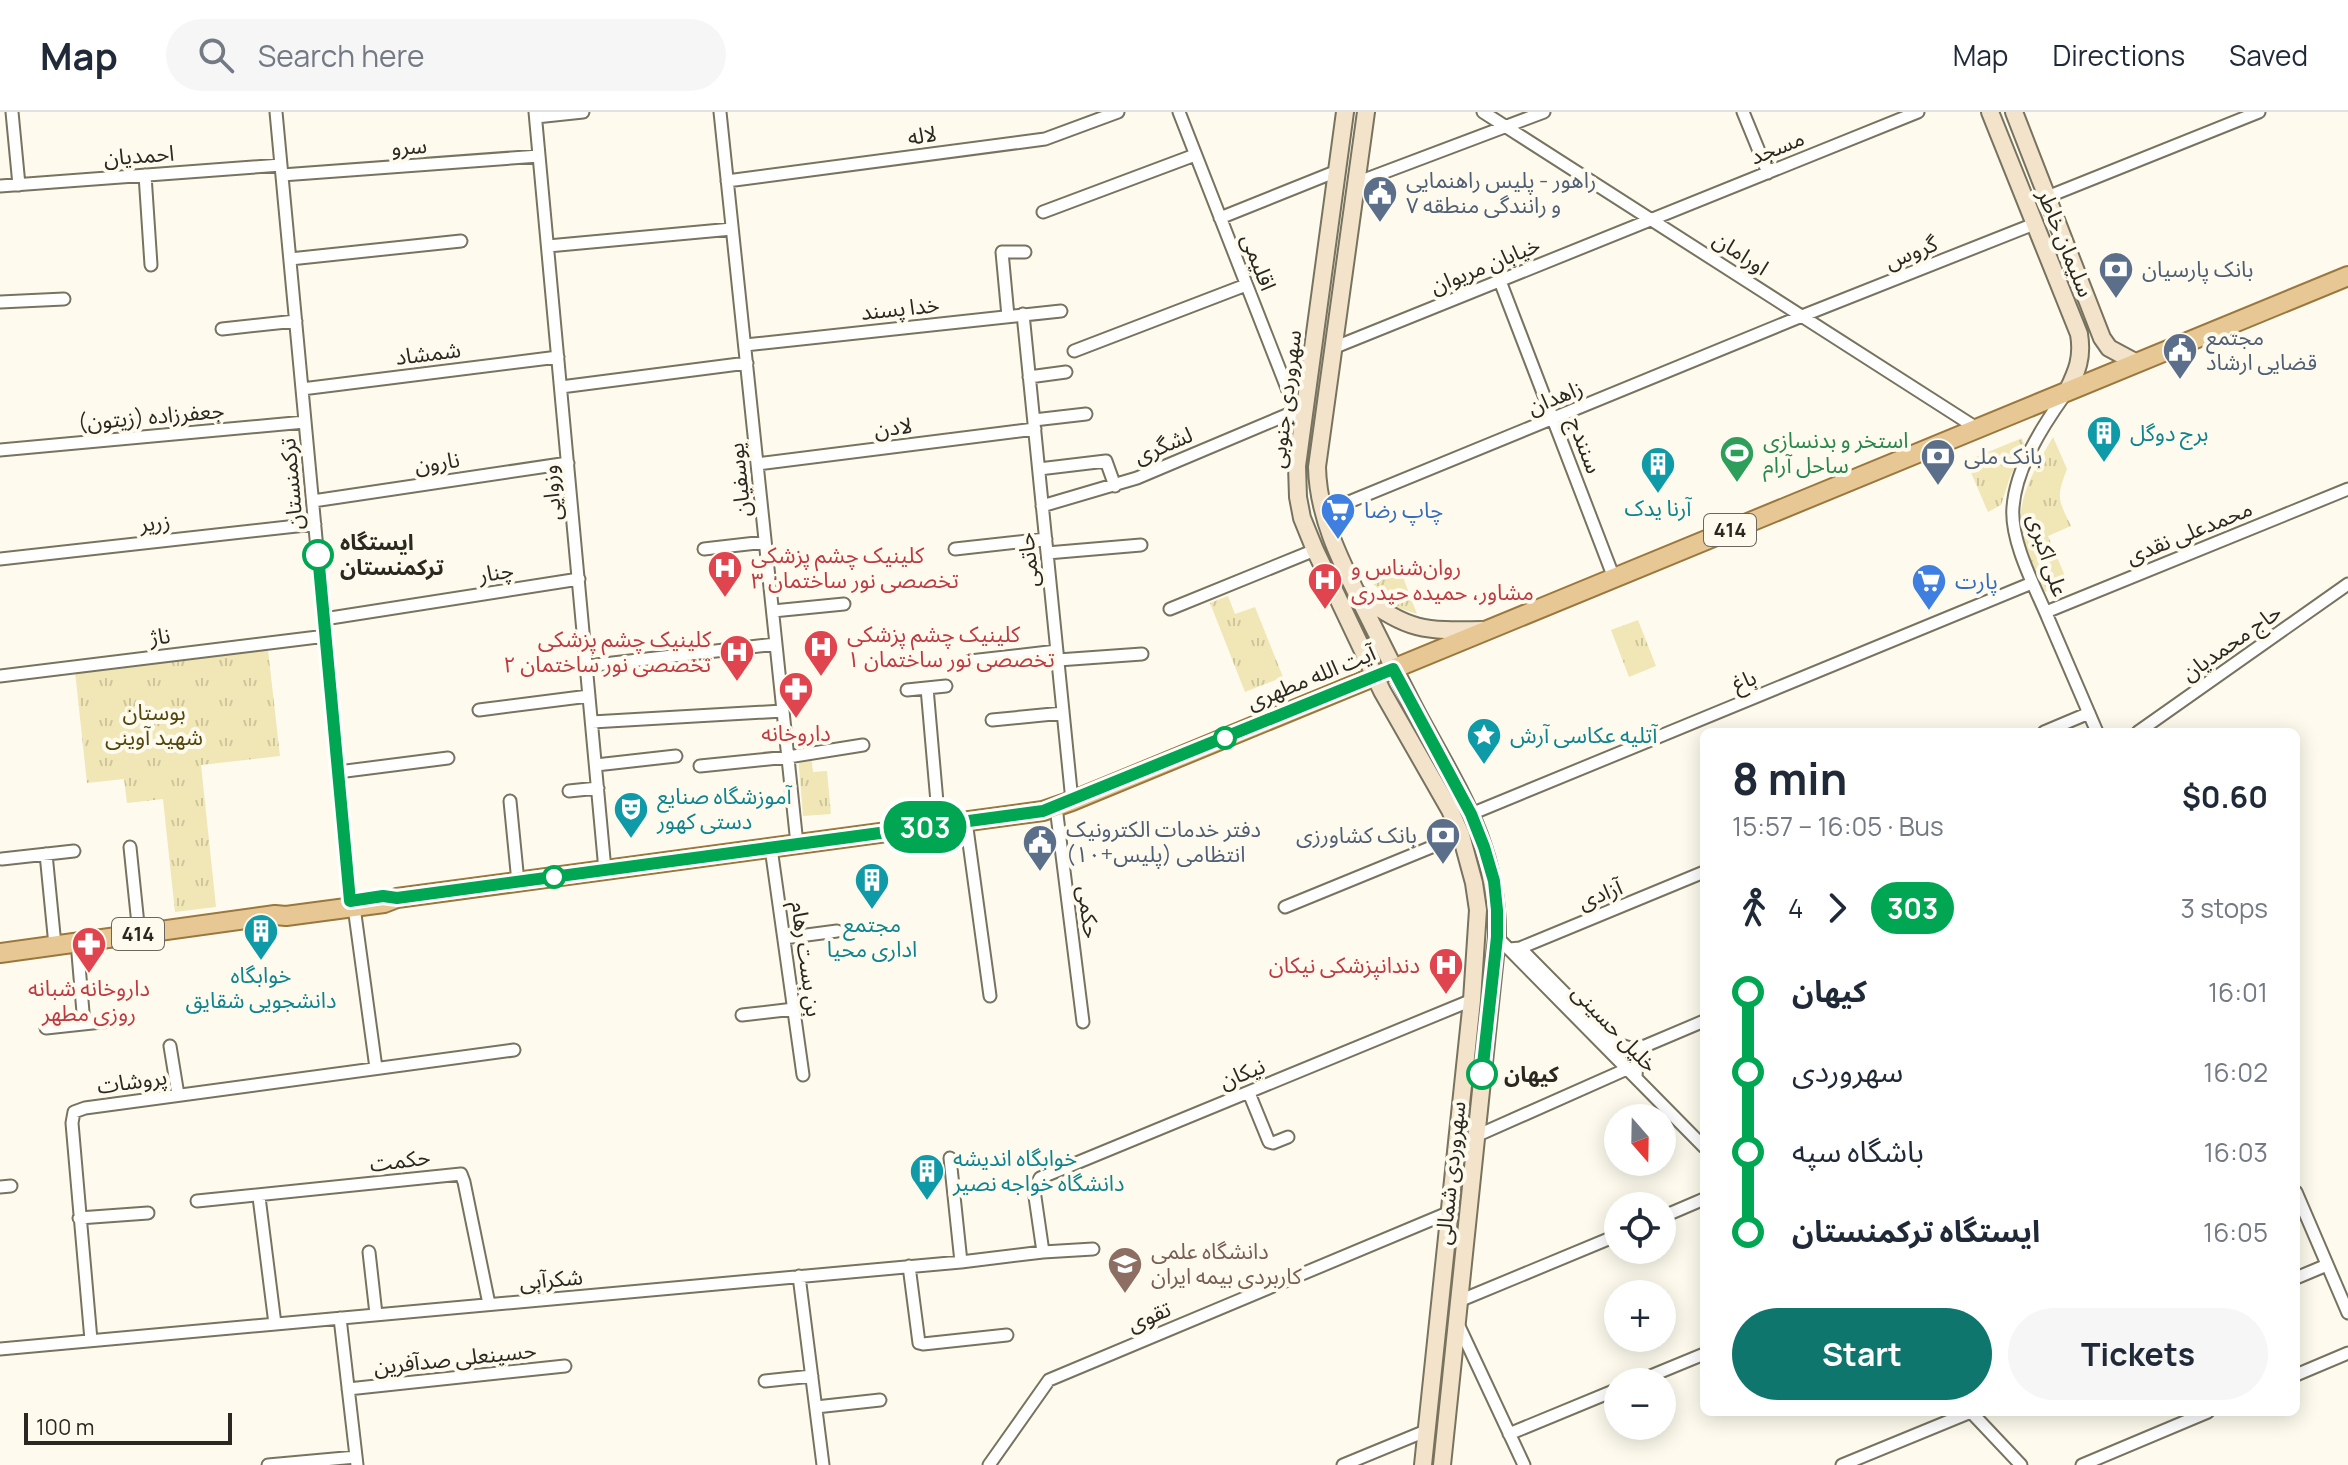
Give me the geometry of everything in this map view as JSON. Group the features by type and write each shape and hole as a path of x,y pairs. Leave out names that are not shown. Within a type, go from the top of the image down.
{"main road":[{"name":"سهروردی جنوبی","path":"1345,112 1314,345 1299,419 1298,497 1302,518 1315,550 1379,684"},
{"name":"سهروردی جنوبی","path":"1366,112 1317,467 1318,491 1322,513 1393,669"},
{"name":"سلیمان خاطر","path":"1990,112 2079,334 2080,363 2067,392"},
{"name":"سلیمان خاطر","path":"2014,112 2105,344 2137,363"},
{"name":"414","path":"2067,392 2348,276"},
{"path":"1314,345 1333,348"},
{"name":"آیت الله مطهری","path":"0,953 275,915 285,910 352,904 383,896 397,898 1043,811 1379,684 1393,669 2067,392"},
{"path":"1356,593 1393,618 1416,628 1434,631 1489,630"},
{"name":"سهروردی شمالی","path":"1393,669 1471,814 1494,881 1497,910 1497,937 1442,1465"},
{"name":"سهروردی شمالی","path":"1379,684 1461,835 1478,910 1472,1000 1423,1465"}],"street":[{"path":"12,112 19,185"},
{"name":"ترکمنستان","path":"276,112 352,904"},
{"path":"535,114 583,112"},
{"name":"یوسفیان","path":"720,112 797,844"},
{"name":"لاله","path":"727,181 1045,139 1118,112"},
{"name":"اقلیمی","path":"1179,112 1299,419"},
{"name":"اورامان","path":"1483,112 1978,429"},
{"path":"1356,183 1544,112"},
{"path":"1743,112 1768,173"},
{"name":"مسجد","path":"1651,220 1918,112"},
{"path":"2047,197 2259,112"},
{"name":"وزوایی","path":"535,114 605,870"},
{"path":"1043,212 1195,155"},
{"name":"سرو","path":"282,170 539,156"},
{"name":"احمدیان","path":"0,186 145,175 282,170"},
{"path":"1220,218 1337,171"},
{"path":"145,175 151,265"},
{"name":"خیابان مریوان","path":"1333,348 1651,220"},
{"name":"گروس","path":"1802,316 2034,224"},
{"path":"548,246 732,229"},
{"path":"290,259 461,241"},
{"path":"1008,316 1002,252 1025,252"},
{"name":"سنندج","path":"1500,281 1614,578"},
{"path":"1074,351 1246,285"},
{"path":"0,302 64,299"},
{"name":"خدا پسند","path":"745,345 1061,311"},
{"name":"حاتمی","path":"1023,314 1063,713 1064,804"},
{"name":"زاهدان","path":"1322,513 1802,316"},
{"path":"222,329 296,321"},
{"name":"شمشاد","path":"302,389 558,357"},
{"path":"561,387 747,363"},
{"path":"1029,377 1066,372"},
{"name":"علی‌ اکبری","path":"2067,392 2048,418 2025,465 2013,505 2018,541 2032,583 2095,728"},
{"name":"لادن","path":"757,464 1034,425 1086,414"},
{"name":"لشگری","path":"1042,506 1115,486 1299,419"},
{"name":"جعفرزاده (زیتون)","path":"0,450 305,422"},
{"path":"1039,469 1106,461 1115,486"},
{"name":"نارون","path":"313,501 568,463"},
{"name":"محمدعلی نقدی","path":"2046,612 2348,489"},
{"name":"زریر","path":"0,559 315,524"},
{"path":"955,549 1046,539"},
{"path":"704,549 765,542"},
{"path":"1047,553 1141,545"},
{"path":"1170,609 1315,550"},
{"name":"چنار","path":"324,619 579,579"},
{"name":"باغ","path":"1471,814 2032,583"},
{"name":"حاج محمدیان","path":"2144,728 2348,584"},
{"path":"773,611 844,604"},
{"name":"ناژ","path":"0,676 326,636"},
{"path":"587,666 776,644"},
{"path":"970,661 1142,654"},
{"path":"907,690 946,686"},
{"path":"927,688 939,825"},
{"path":"479,710 589,696"},
{"path":"592,722 783,711"},
{"path":"992,720 1063,713"},
{"path":"2053,728 2089,713"},
{"path":"700,766 863,745"},
{"path":"596,765 676,756"},
{"path":"338,772 448,758"},
{"path":"569,791 598,788"},
{"path":"510,801 518,882"},
{"name":"حکمی","path":"1064,804 1083,1022"},
{"path":"966,821 990,996"},
{"path":"1285,907 1461,835"},
{"path":"130,847 139,934"},
{"name":"بن بست رهام","path":"771,848 803,1075"},
{"path":"2,859 74,851"},
{"path":"46,854 55,945"},
{"name":"آزادی","path":"1515,949 1700,874"},
{"path":"352,904 376,1068"},
{"path":"784,938 837,931"},
{"name":"خلیل حسینی","path":"1497,937 1515,949 1700,1143"},
{"path":"77,942 84,1024"},
{"path":"1515,949 1614,1043 1630,1048 1645,1046 1700,1023"},
{"name":"نیکان","path":"1043,1252 1034,1190 1036,1183 1046,1175 1472,1000"},
{"path":"742,1015 794,1009"},
{"path":"46,1028 120,1020"},
{"path":"170,1046 178,1095"},
{"path":"1636,1078 1637,1056 1645,1046"},
{"name":"پروشات","path":"91,1340 79,1218 72,1123 74,1112 85,1108 514,1050"},
{"path":"1476,1136 1627,1069"},
{"path":"1249,1093 1269,1142 1288,1137"},
{"path":"950,1158 961,1262"},
{"name":"حکمت","path":"197,1201 461,1174 489,1304"},
{"path":"259,1197 275,1324"},
{"path":"1676,1211 1700,1201"},
{"path":"2300,1201 2348,1313"},
{"name":"تقوی","path":"989,1465 1049,1380 1450,1212"},
{"path":"79,1218 148,1213"},
{"path":"1459,1301 1604,1241"},
{"name":"شکرآبی","path":"0,1349 1093,1249"},
{"path":"369,1252 376,1314"},
{"path":"2300,1276 2327,1265"},
{"path":"909,1266 919,1343 1007,1335"},
{"path":"799,1276 823,1465"},
{"path":"268,1465 357,1461 340,1318"},
{"path":"1457,1323 1524,1465"},
{"path":"2300,1373 2348,1353"},
{"path":"1670,1368 1700,1356"},
{"name":"حسینعلی صدآفرین","path":"348,1389 565,1366"},
{"path":"765,1381 812,1376"},
{"path":"1509,1434 1604,1395"},
{"path":"816,1407 880,1400"},
{"path":"1842,1465 1961,1416"},
{"path":"1975,1416 2021,1465"},
{"path":"2082,1465 2198,1416"},
{"path":"1343,1465 1428,1430"}],"green space":[{"path":"2053,437 2067,469 2060,498 2071,526 2048,536 2068,583 2045,592 2025,543 2021,515 2030,480"},
{"path":"2022,438 2025,447 2001,505 1988,512 1966,461"},
{"path":"1401,572 1417,614 1392,606 1373,583"},
{"path":"1228,596 1235,614 1255,607 1283,677 1245,692 1210,603"},
{"path":"1638,620 1656,666 1629,677 1611,630"},
{"name":"بوستان شهید آوینی","path":"268,650 280,756 201,765 216,907 175,912 163,799 127,803 124,779 87,783 75,671"},
{"path":"811,754 813,772 827,771 831,814 803,816 798,755"}],"bus line":[{"name":"303","path":"318,555 350,901 383,896 397,898 1043,811 1393,669 1471,814 1494,881 1497,937 1482,1074"}],"place":[{"name":"راهور - پلیس راهنمایی و رانندگی منطقه ۷","path":"1380,224"},
{"name":"بانک پارسیان","path":"2116,300"},
{"name":"مجتمع قضایی ارشاد","path":"2180,381"},
{"name":"برج دوگل","path":"2104,464"},
{"name":"استخر و بدنسازی ساحل آرام","path":"1737,484"},
{"name":"بانک ملی","path":"1938,487"},
{"name":"آرنا یدک","path":"1658,495"},
{"name":"چاپ رضا","path":"1338,541"},
{"name":"ایستگاه ترکمنستان","path":"318,555"},
{"name":"کلینیک چشم پزشکی تخصصی نور ساختمان ۳","path":"725,599"},
{"name":"روان‌شناس و مشاور، حمیده حیدری","path":"1325,611"},
{"name":"پارت","path":"1929,612"},
{"name":"کلینیک چشم پزشکی تخصصی نور ساختمان ۱","path":"821,678"},
{"name":"کلینیک چشم پزشکی تخصصی نور ساختمان ۲","path":"737,683"},
{"name":"داروخانه","path":"796,720"},
{"name":"آتلیه عکاسی آرش","path":"1484,766"},
{"name":"آموزشگاه صنایع دستی کهور","path":"631,840"},
{"name":"بانک کشاورزی","path":"1443,866"},
{"name":"دفتر خدمات الکترونیک انتظامی (پلیس+۱۰)","path":"1040,873"},
{"name":"مجتمع اداری محیا","path":"872,911"},
{"name":"خوابگاه دانشجویی شقایق","path":"261,962"},
{"name":"داروخانه شبانه روزی مطهر","path":"89,975"},
{"name":"دندانپزشکی نیکان","path":"1446,996"},
{"name":"کیهان","path":"1482,1074"},
{"name":"خوابگاه اندیشه دانشگاه خواجه نصیر","path":"927,1202"},
{"name":"دانشگاه علمی کاربردی بیمه ایران","path":"1125,1295"}]}
